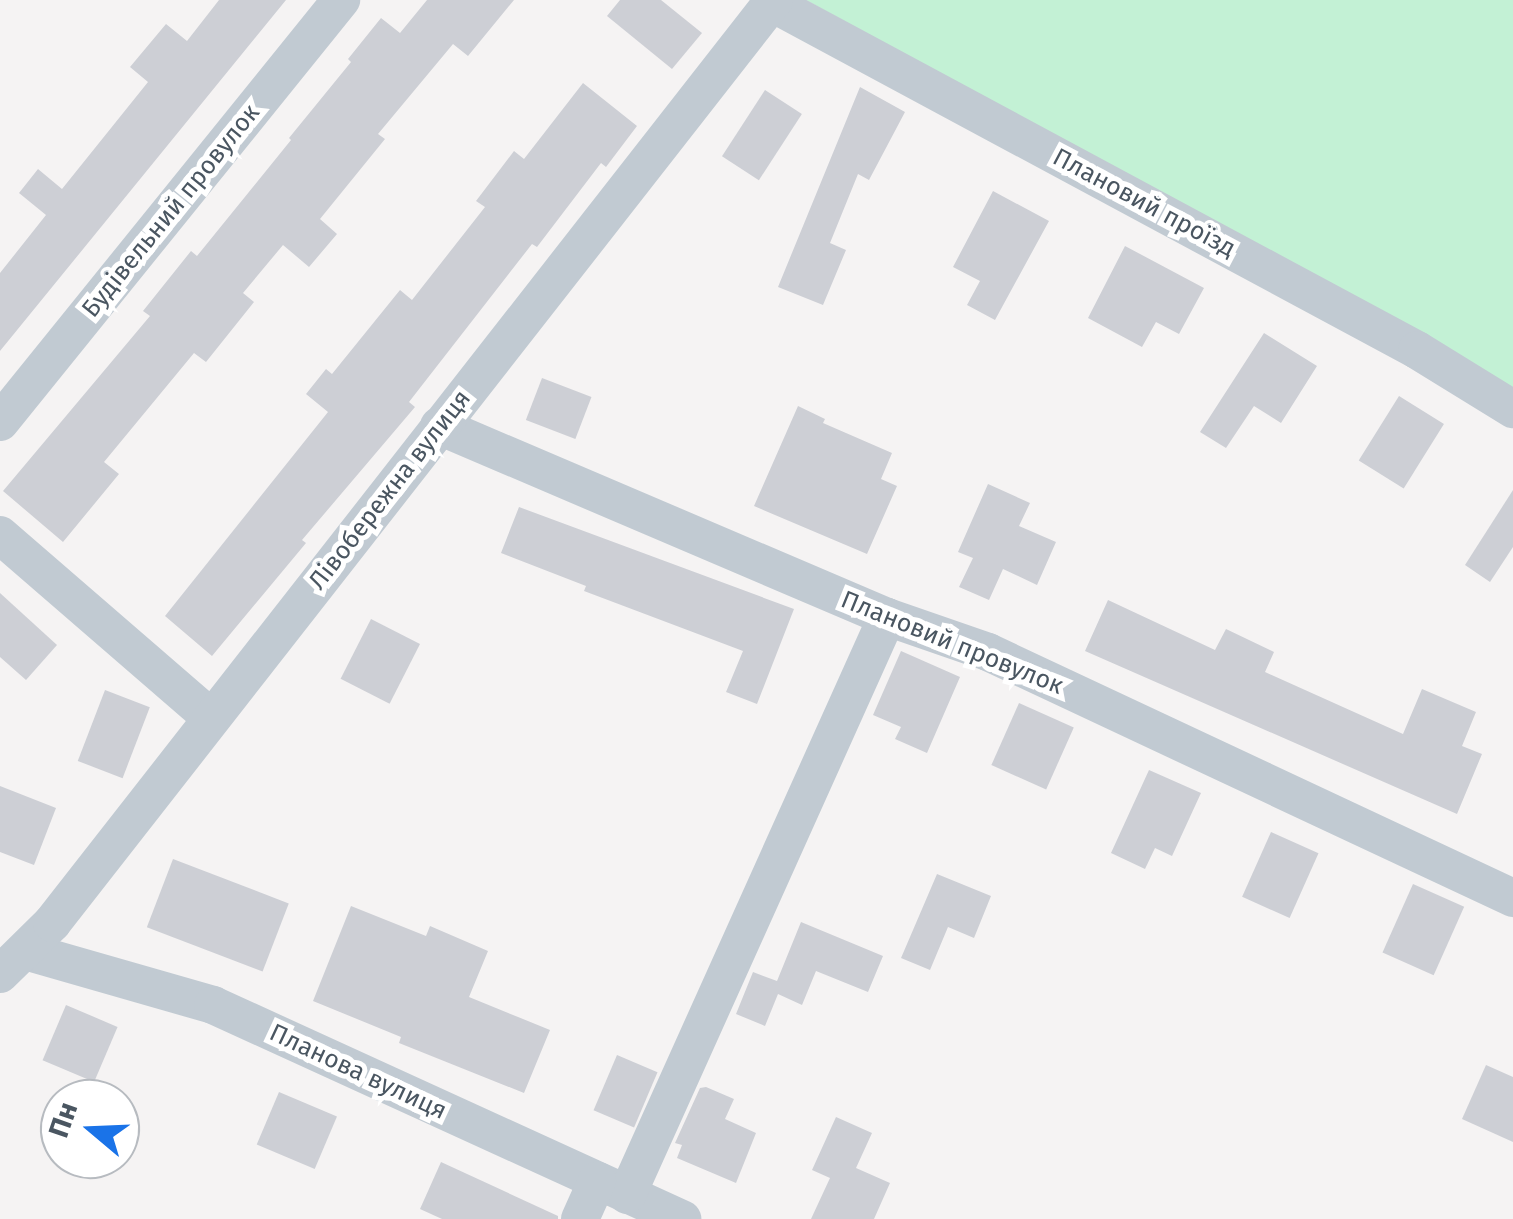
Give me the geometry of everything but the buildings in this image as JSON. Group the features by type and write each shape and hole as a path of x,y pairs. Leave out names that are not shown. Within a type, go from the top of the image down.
{"street":[{"name":"Будівельний провулок","path":"0,422 341,0"},
{"name":"Плановий проїзд","path":"773,1 1400,340 1513,409"},
{"name":"Лівобережна вулиця","path":"12,962 52,923 773,1"},
{"name":"Плановий провулок","path":"440,426 887,618 988,652 1513,898"},
{"path":"0,536 212,718"},
{"path":"580,1219 612,1188 887,618"},
{"name":"Планова вулиця","path":"12,962 213,1006 682,1219"}],"green space":[{"path":"806,0 1513,0 1513,391"}]}
